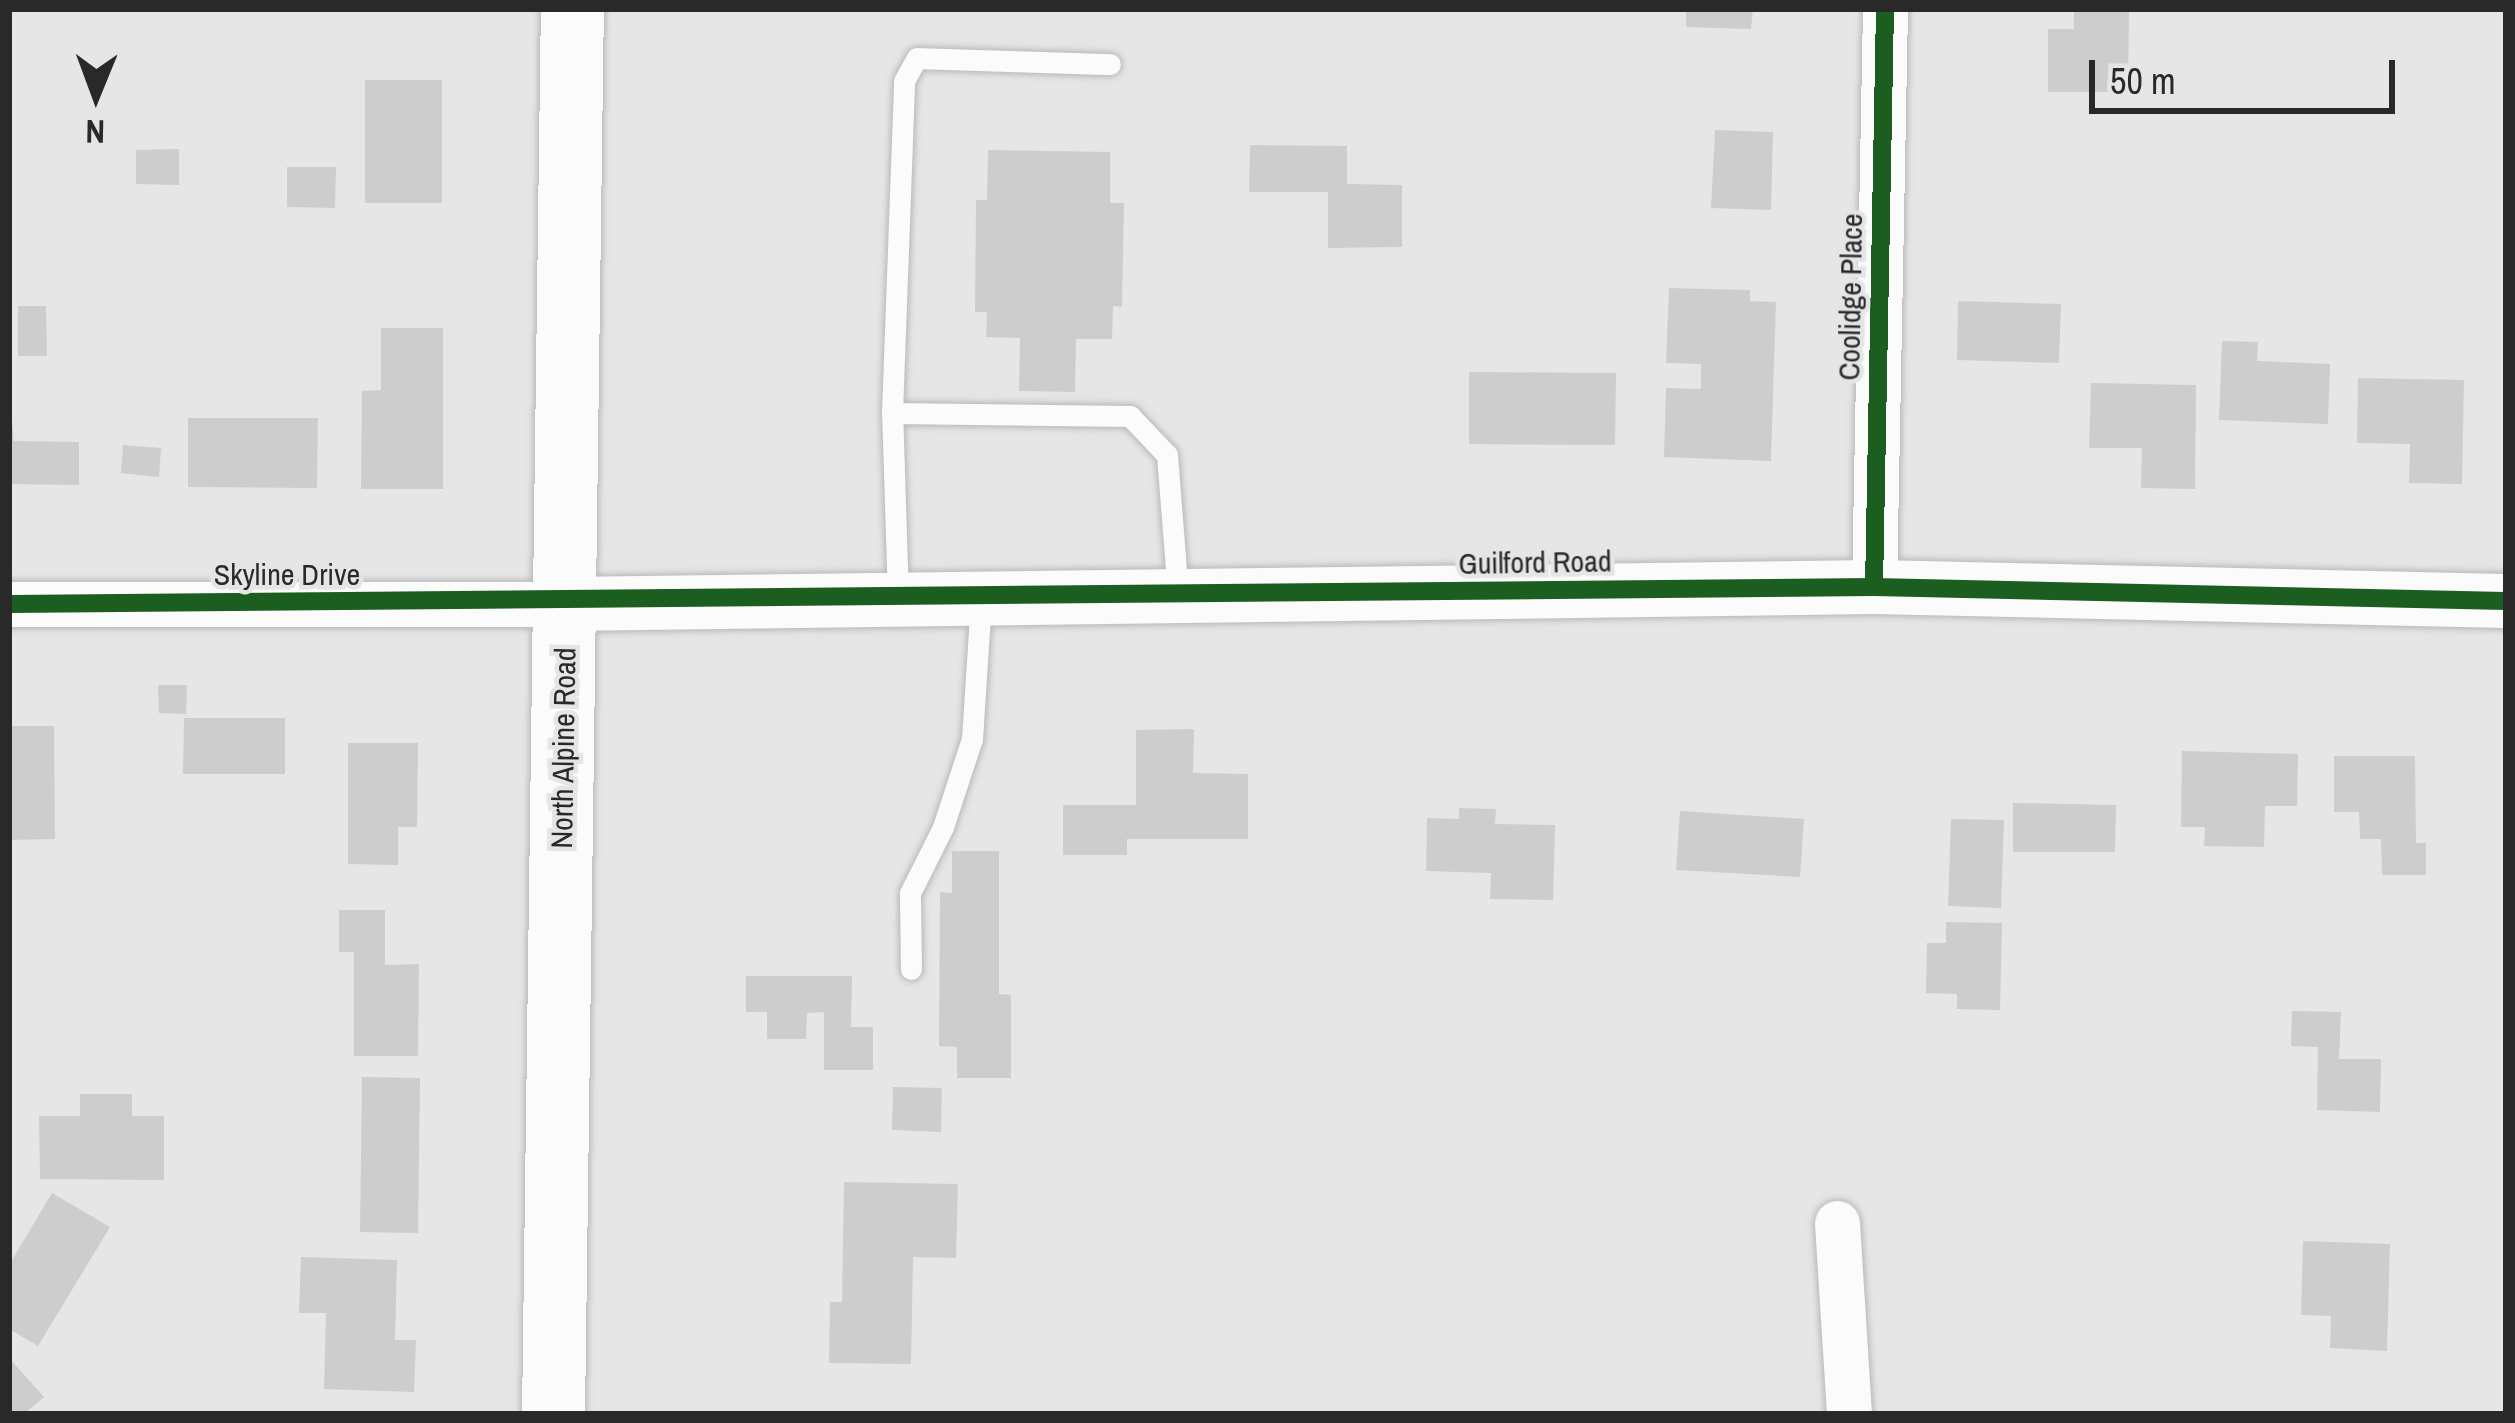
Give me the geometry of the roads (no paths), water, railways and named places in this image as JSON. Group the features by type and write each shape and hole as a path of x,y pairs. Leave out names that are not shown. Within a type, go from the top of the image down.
{"main road":[{"name":"North Alpine Road","path":"553,1414 572,9"}],"street":[{"name":"Coolidge Place","path":"1874,587 1885,9"},
{"name":"Guilford Road","path":"565,604 1874,587 2506,601"},
{"name":"Skyline Drive","path":"9,604 565,604"},
{"path":"1837,1223 1850,1414"}],"lane":[{"path":"898,599 892,413 904,81 917,58 1111,64"},
{"path":"892,413 1130,416 1167,455 1179,597"},
{"path":"911,969 910,893 943,827 972,739 981,598"}]}
